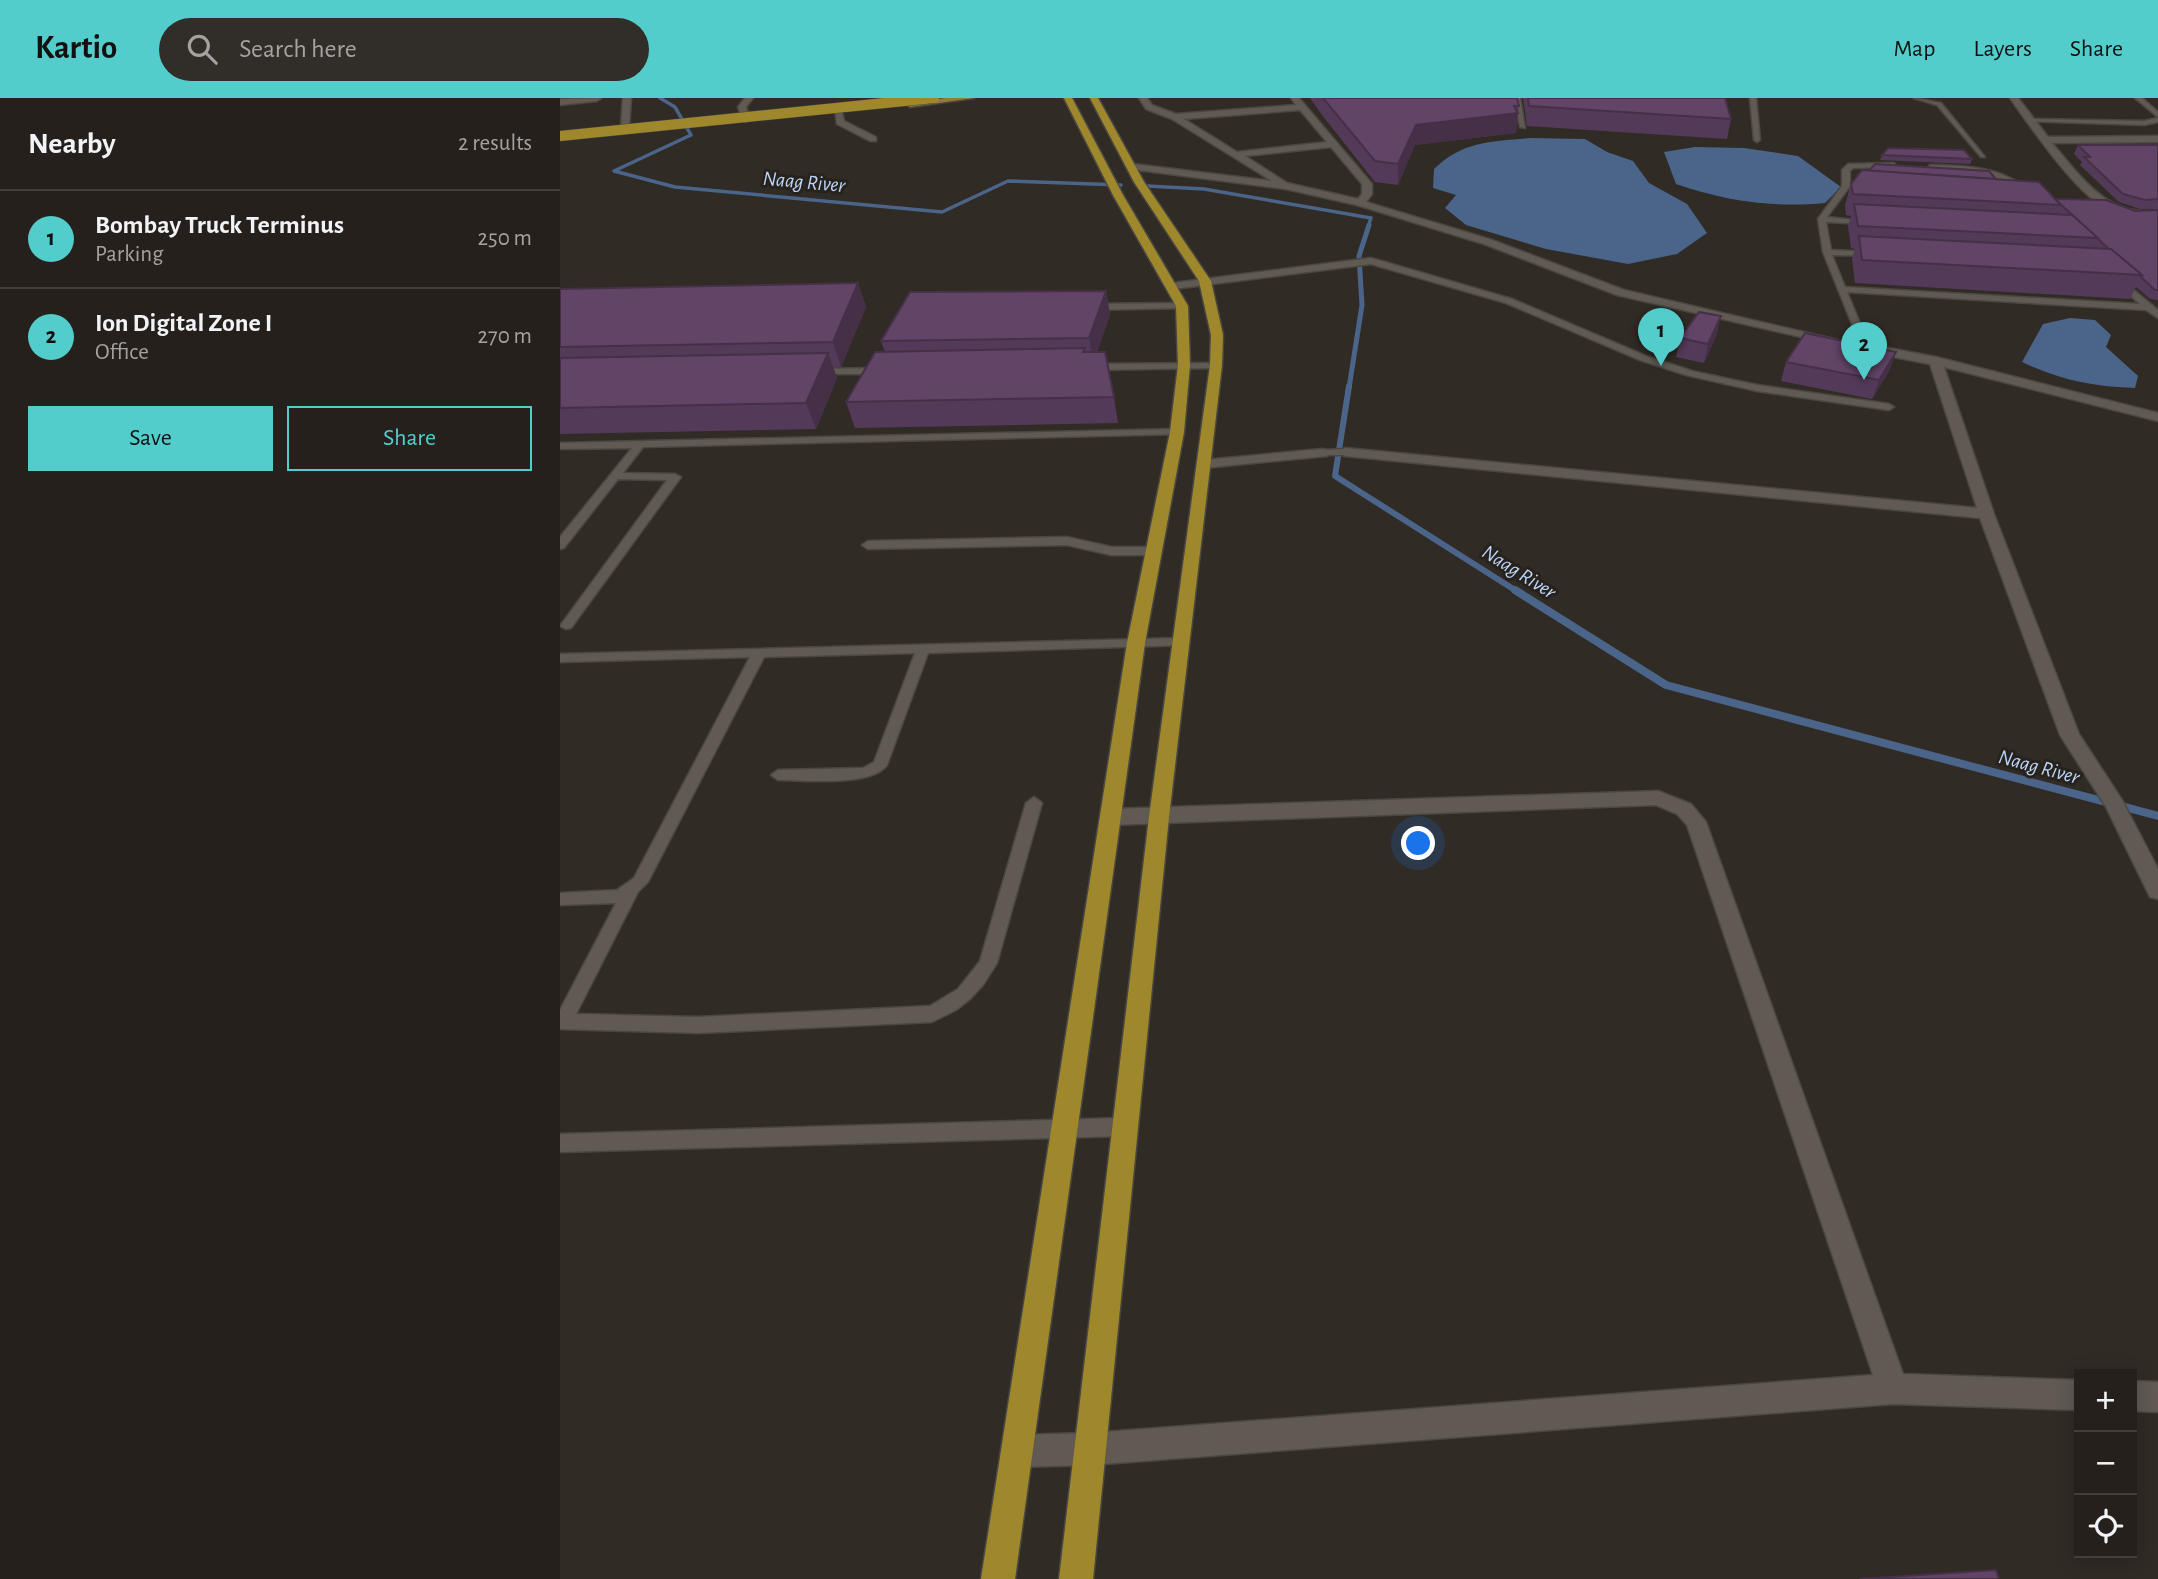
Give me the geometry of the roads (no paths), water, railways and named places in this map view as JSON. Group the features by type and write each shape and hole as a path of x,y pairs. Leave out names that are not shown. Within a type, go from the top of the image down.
{"highway":[{"path":"560,136 934,98"},
{"path":"998,1579 1067,1129 1136,643 1177,432 1184,365 1182,306 1113,185 1068,98"},
{"path":"1076,1579 1159,817 1216,365 1217,335 1205,281 1142,186 1094,98"}],"main road":[{"path":"560,136 896,98"},
{"path":"745,116 838,111 970,98"},
{"path":"560,136 671,124"}],"street":[{"path":"560,102 597,98"},
{"path":"625,127 627,98"},
{"path":"745,116 742,107 749,98"},
{"path":"1143,98 1149,107 1175,117 1239,154 1286,186"},
{"path":"2014,98 2045,140 2105,204 2122,212 2158,214"},
{"path":"1175,117 1298,102 1367,184 1367,194 1360,203"},
{"path":"838,111 840,122 873,139"},
{"path":"2045,140 2158,138"},
{"path":"1239,154 1331,144"},
{"path":"2102,147 2158,148"},
{"path":"1133,167 1286,186 1360,203 1488,243 1621,293 1936,361 2158,417"},
{"path":"1936,361 1986,514 2070,735 2115,805 2158,891"},
{"path":"1345,452 1986,514"},
{"path":"1204,464 1322,453"},
{"path":"1111,817 1658,798 1684,809 1696,822 1893,1389"},
{"path":"1017,1451 1090,1449 1893,1389 2074,1395"},
{"path":"2137,1396 2158,1397"}],"lane":[{"path":"1517,98 1523,127"},
{"path":"1753,98 1757,140"},
{"path":"1917,98 1939,104 1983,156"},
{"path":"2030,121 2144,122 2158,118 2138,98"},
{"path":"1866,347 1828,252 1822,219 1846,186 1846,170 1851,166 1907,166"},
{"path":"1920,167 1997,173 2014,180 2032,197 2042,202"},
{"path":"1846,186 1859,187"},
{"path":"2018,197 2032,197"},
{"path":"2092,203 2105,204"},
{"path":"1822,219 1876,222"},
{"path":"1828,252 1883,255"},
{"path":"1172,286 1366,261 1509,302 1643,358 1689,373 1757,388 1889,407"},
{"path":"2112,275 2158,315"},
{"path":"1842,289 2148,307"},
{"path":"1082,307 1182,306"},
{"path":"1075,368 1216,365"},
{"path":"797,373 894,371"},
{"path":"560,446 1177,432"},
{"path":"560,545 640,444"},
{"path":"1322,453 1345,452"},
{"path":"566,625 675,477 615,476"},
{"path":"560,524 578,523"},
{"path":"868,545 1067,541 1111,551 1154,551"},
{"path":"560,658 1182,642"},
{"path":"778,775 866,773 880,765 922,649"},
{"path":"759,653 639,882 630,891 562,1021 698,1025 932,1014 956,1003 975,986 988,963 1034,803"},
{"path":"560,899 605,898 630,891"},
{"path":"560,1143 1124,1127"}],"water":[{"path":"1531,138 1585,139 1607,152 1633,161 1649,183 1687,204 1707,233 1677,254 1628,264 1546,249 1466,225 1445,208 1456,195 1433,188 1434,169 1445,160 1479,144"},
{"path":"1695,147 1744,148 1798,156 1841,187 1825,203 1787,205 1731,199 1676,184 1664,152"},
{"path":"2070,318 2095,320 2111,335 2106,347 2138,376 2135,388 2077,381 2050,374 2022,362 2043,324"}],"waterway":[{"name":"Naag River","path":"660,98 675,107 691,135 614,171 675,187 942,212 1008,181 1121,185"},
{"name":"Naag River","path":"1147,186 1204,189 1371,218 1368,227"},
{"name":"Naag River","path":"1349,388 1362,305 1359,256 1369,225"},
{"name":"Naag River","path":"1349,386 1335,476 1518,592"},
{"name":"Naag River","path":"1515,590 1666,685 2158,816"}],"place":[{"name":"Bombay Truck Terminus","path":"1661,366"},
{"name":"Ion Digital Zone I","path":"1864,380"}]}
